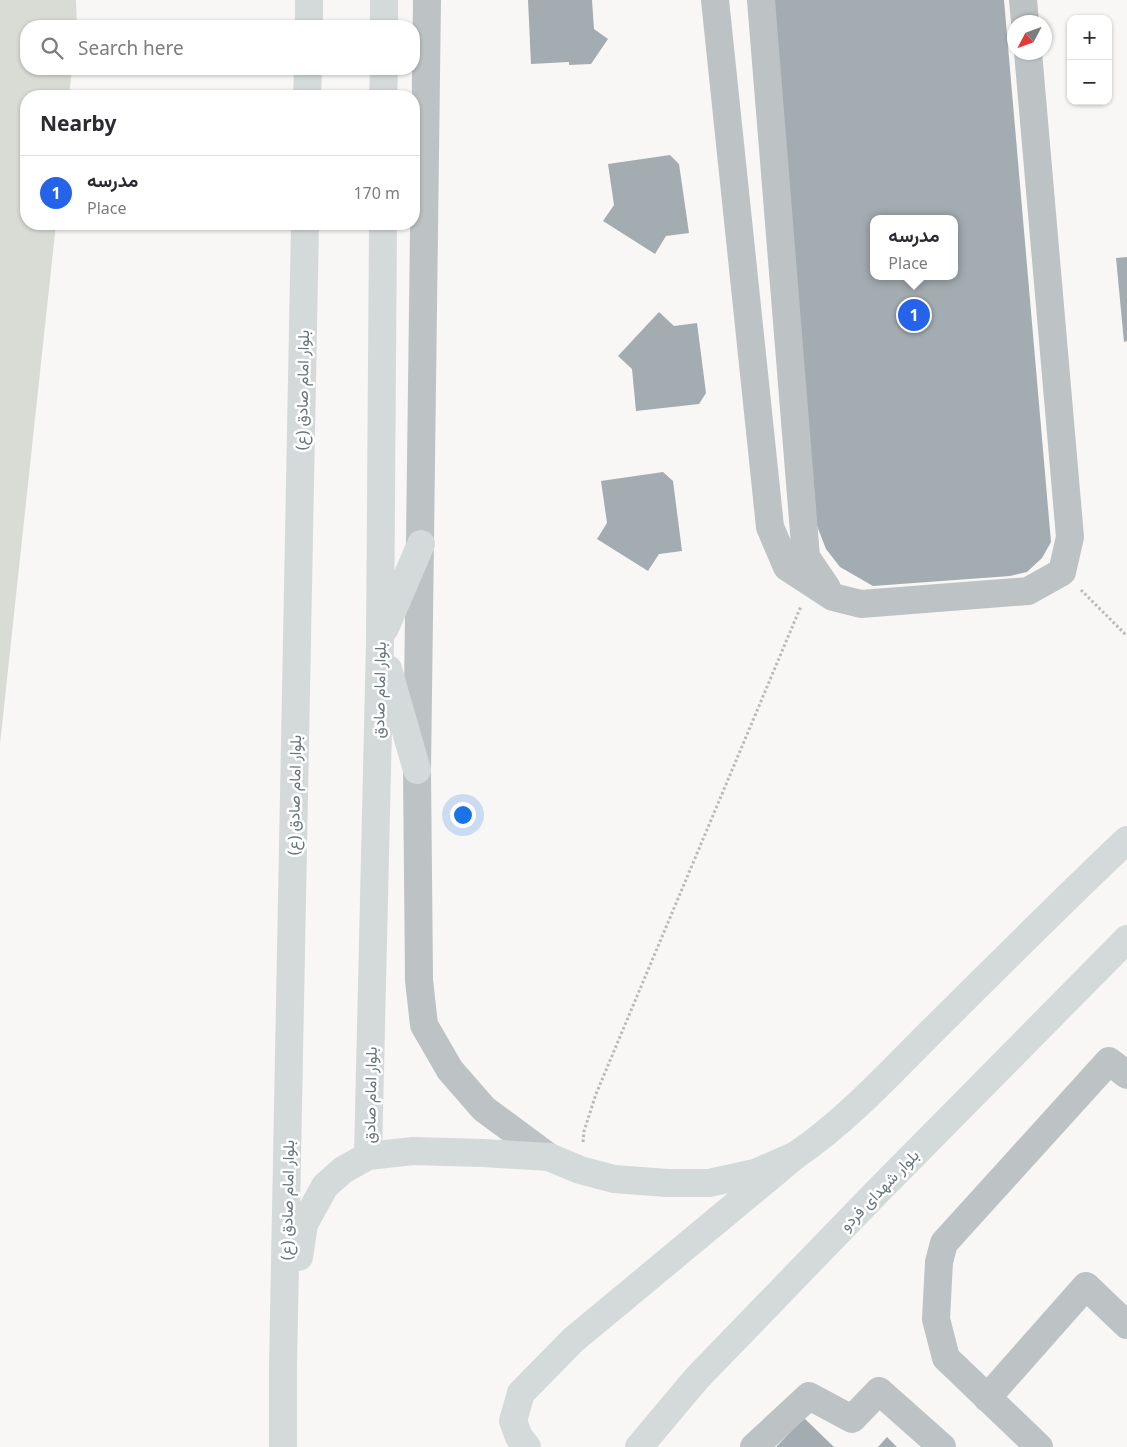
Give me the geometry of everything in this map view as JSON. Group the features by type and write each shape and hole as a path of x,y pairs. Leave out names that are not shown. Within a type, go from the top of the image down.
{"main road":[{"path":"309,0 309,20"},
{"path":"384,0 384,20"},
{"path":"307,90 308,75"},
{"path":"384,75 384,90"},
{"name":"بلوار امام صادق (ع)","path":"283,1367 305,230"},
{"name":"بلوار امام صادق","path":"368,1156 380,640 383,230"},
{"path":"417,770 380,640 421,544"},
{"path":"527,1447 519,1437 513,1421 521,1393 573,1340 796,1155 824,1136 1127,840"},
{"name":"بلوار شهدای فردو","path":"638,1447 664,1419 697,1378 875,1194 1127,939"},
{"path":"283,1447 283,1367 304,1224 325,1186 343,1170 368,1156 413,1151 483,1153 549,1157 580,1170 614,1179 667,1183 709,1183 756,1173 796,1155"},
{"path":"648,1447 664,1419"}],"street":[{"path":"426,0 417,770 419,980 424,1025 450,1070 484,1109 549,1157"},
{"path":"715,0 770,527 787,567 822,590 861,604 1028,591 1062,572 1070,537 1029,60"},
{"path":"761,0 806,557 822,590"},
{"path":"1023,0 1024,15"},
{"path":"1039,1447 946,1358 936,1319 939,1262 944,1243 1109,1061 1127,1076"},
{"path":"988,1398 1086,1286 1127,1325"},
{"path":"754,1447 809,1396 852,1420 879,1391 942,1447"}],"path":[{"path":"1062,572 1127,636"},
{"path":"580,1170 584,1131 596,1094 822,590"}],"shaded area":[{"path":"0,0 76,0 77,20 20,20 20,75 71,75 70,90 20,90 20,230 55,230 0,744"}],"building":[{"path":"528,0 592,0 594,29 608,39 591,64 569,65 569,62 531,64"},
{"path":"771,0 1004,0 1007,60 1009,60 1051,542 1042,558 1027,572 1010,576 873,586 840,567 826,549 817,526"},
{"path":"670,155 679,164 689,233 666,236 655,254 603,221 614,205 608,164"},
{"path":"1127,257 1127,341 1124,342 1116,258"},
{"path":"659,312 674,326 697,323 706,393 699,404 636,411 632,369 618,356"},
{"path":"663,472 673,481 682,551 659,554 648,571 597,539 607,523 601,481"},
{"path":"804,1418 834,1447 776,1447"},
{"path":"887,1437 897,1447 878,1447"}],"place":[{"name":"مدرسه","path":"914,315"}]}
